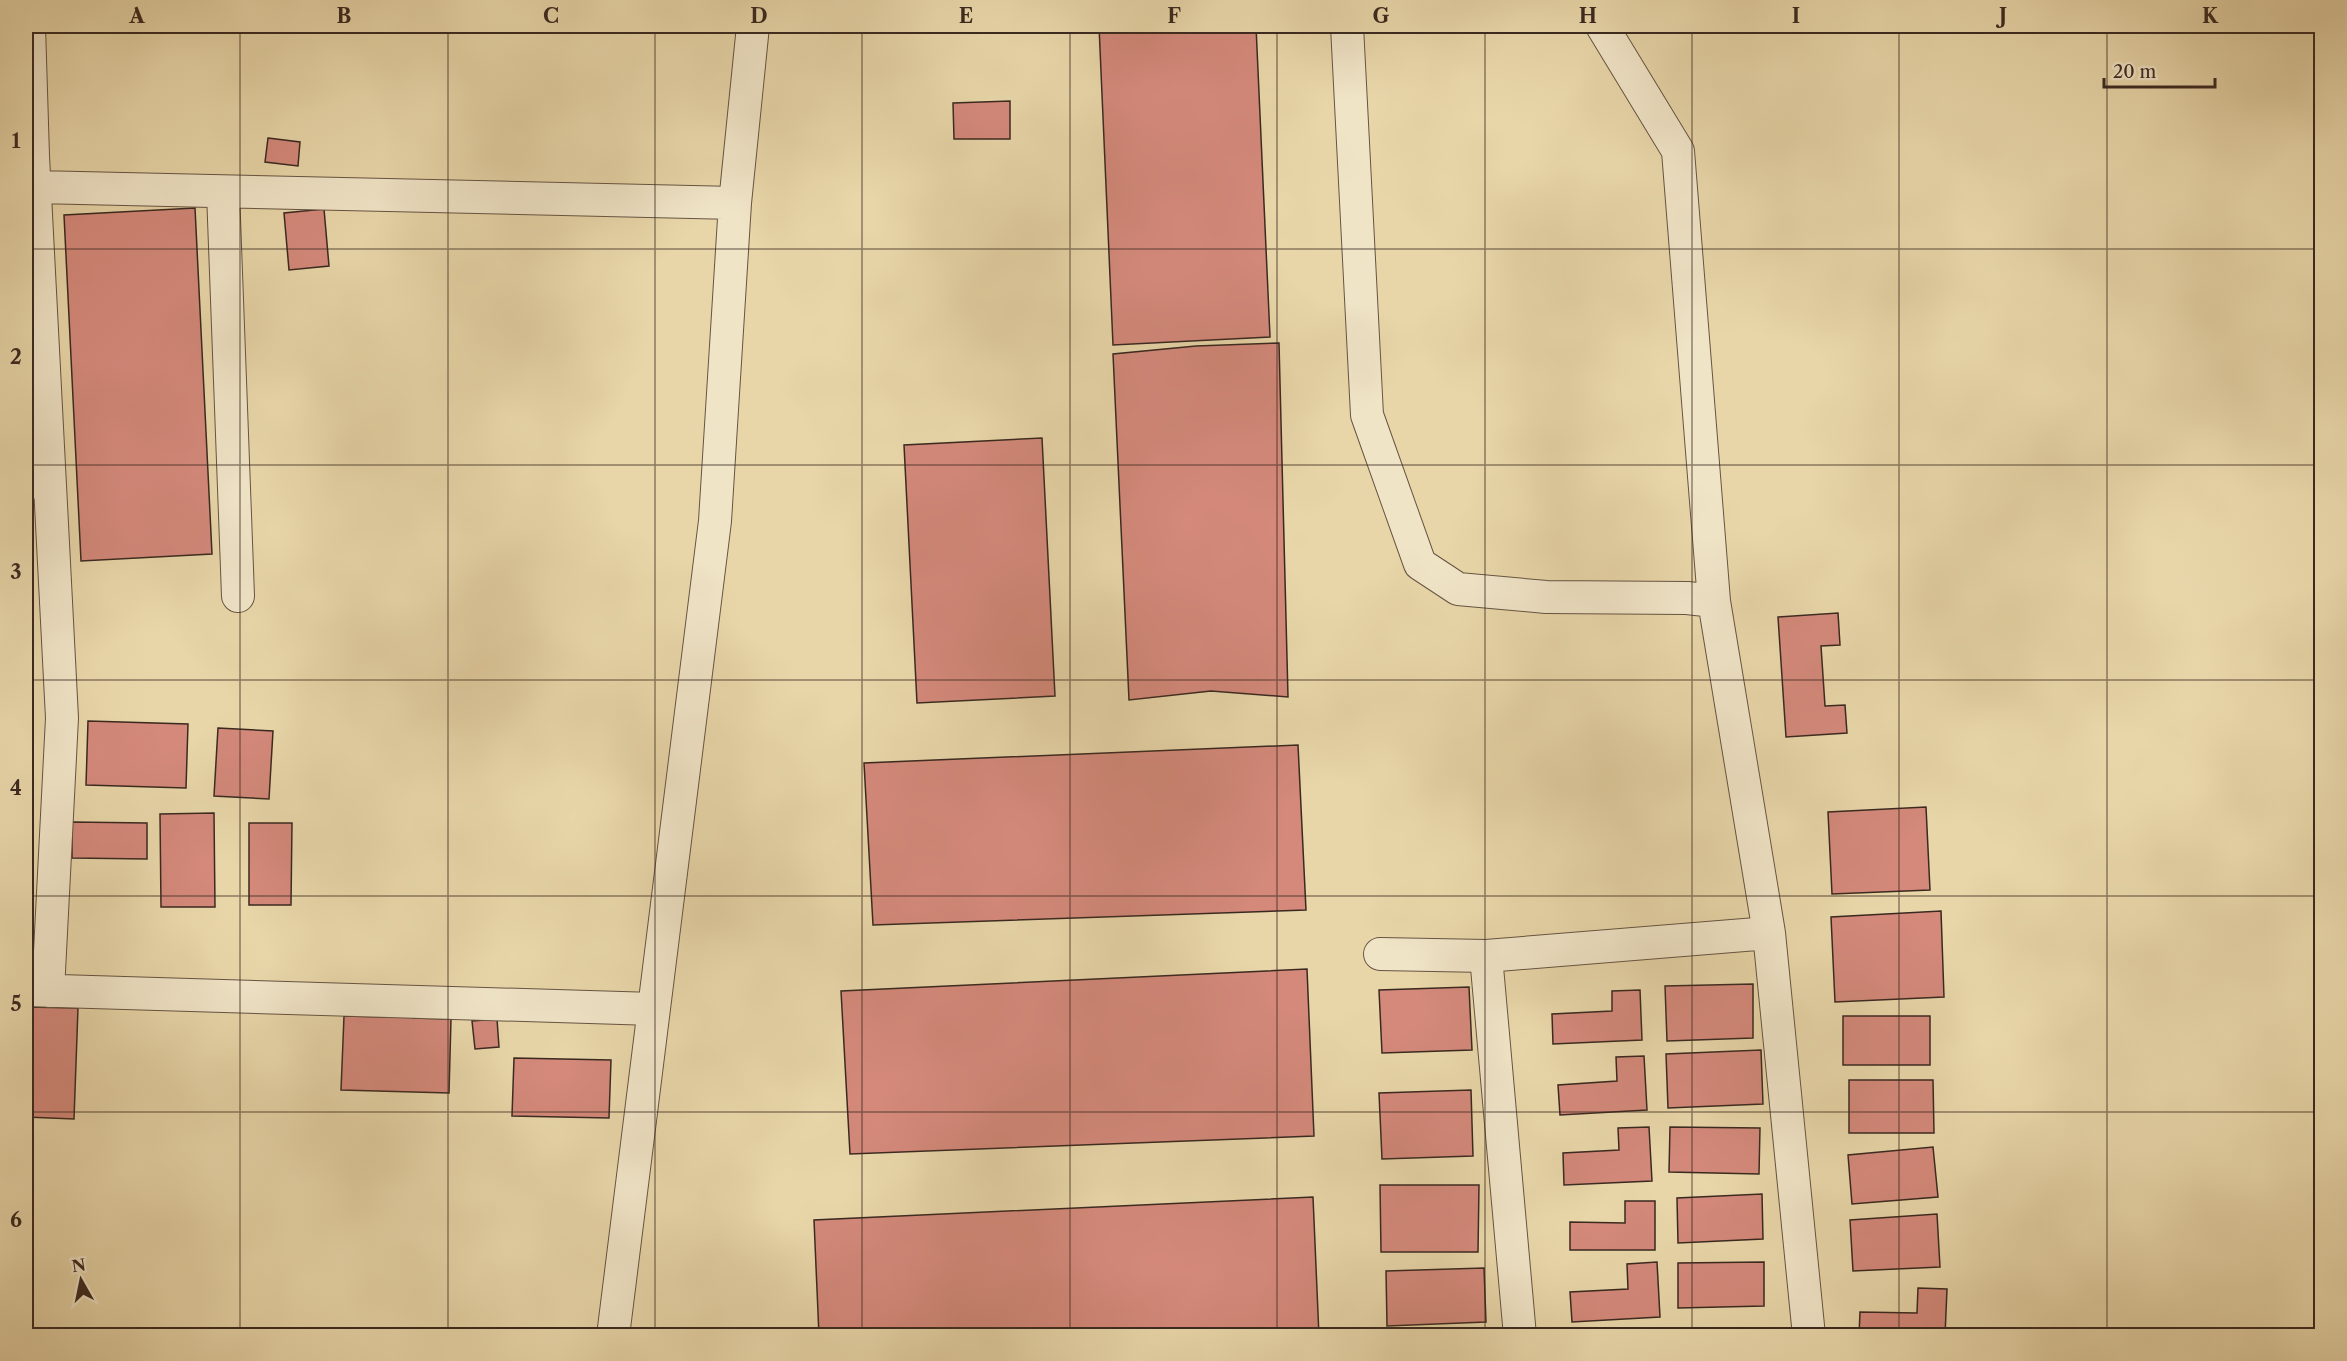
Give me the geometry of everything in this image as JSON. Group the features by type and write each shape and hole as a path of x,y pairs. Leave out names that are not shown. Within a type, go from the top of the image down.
{"street":[{"path":"29,26 36,187 38,491 62,718 37,991 654,1009"},
{"path":"613,1335 715,520 735,203 753,26"},
{"path":"1347,26 1367,415 1420,564 1458,589 1546,597 1687,598 1714,601"},
{"path":"1602,26 1678,151 1714,601 1768,933 1809,1335"},
{"path":"36,187 735,203"},
{"path":"223,192 238,596"},
{"path":"1380,954 1486,956 1768,933"},
{"path":"1486,956 1520,1335"}],"building":[{"path":"951,26 1024,26 1024,32 951,30"},
{"path":"1099,26 1256,26 1270,337 1113,345"},
{"path":"1010,101 1010,139 954,139 953,103"},
{"path":"268,138 300,142 298,166 265,162"},
{"path":"195,208 212,554 81,561 64,215"},
{"path":"324,209 329,266 289,270 284,213"},
{"path":"1279,343 1288,697 1211,691 1129,700 1113,354 1196,346"},
{"path":"1042,438 1055,696 917,703 904,445"},
{"path":"1838,613 1840,645 1821,646 1825,706 1845,705 1847,733 1786,737 1778,617"},
{"path":"88,721 188,724 186,788 86,785"},
{"path":"218,728 273,731 269,799 214,796"},
{"path":"1298,745 1306,910 873,925 864,763"},
{"path":"1926,807 1930,890 1832,894 1828,812"},
{"path":"214,813 215,907 161,907 160,814"},
{"path":"72,822 147,823 147,859 72,858"},
{"path":"249,823 292,823 291,905 249,905"},
{"path":"1941,911 1944,997 1835,1002 1831,917"},
{"path":"1307,969 1314,1136 850,1154 841,991"},
{"path":"1753,984 1753,1038 1667,1041 1665,986"},
{"path":"1469,987 1472,1050 1382,1053 1379,990"},
{"path":"1640,990 1642,1040 1553,1044 1552,1014 1612,1011 1612,991"},
{"path":"26,1007 78,1008 74,1119 26,1117"},
{"path":"385,1009 413,1010 413,1018 451,1019 449,1093 341,1090 344,1016 385,1017"},
{"path":"1843,1016 1930,1016 1930,1065 1843,1065"},
{"path":"497,1019 499,1047 475,1049 472,1021"},
{"path":"1761,1050 1763,1104 1668,1108 1666,1054"},
{"path":"1644,1056 1647,1110 1560,1115 1558,1085 1617,1081 1616,1057"},
{"path":"514,1058 611,1060 609,1118 512,1116"},
{"path":"1849,1080 1933,1080 1934,1133 1849,1133"},
{"path":"1471,1090 1473,1156 1382,1159 1379,1093"},
{"path":"1649,1127 1652,1181 1564,1185 1563,1153 1619,1150 1618,1128"},
{"path":"1670,1127 1760,1128 1759,1174 1669,1172"},
{"path":"1933,1147 1938,1197 1852,1204 1848,1155"},
{"path":"1380,1185 1479,1185 1478,1252 1381,1252"},
{"path":"1762,1194 1763,1239 1678,1243 1677,1198"},
{"path":"1313,1197 1319,1336 819,1336 814,1220"},
{"path":"1625,1201 1655,1201 1655,1250 1570,1250 1570,1222 1625,1223"},
{"path":"1937,1214 1940,1267 1853,1271 1850,1220"},
{"path":"1657,1262 1660,1317 1572,1322 1570,1292 1628,1289 1627,1264"},
{"path":"1764,1262 1764,1306 1678,1308 1678,1263"},
{"path":"1484,1268 1486,1322 1387,1326 1386,1271"},
{"path":"1918,1288 1947,1289 1945,1336 1859,1336 1860,1312 1917,1313"},
{"path":"1764,1328 1764,1336 1679,1336 1679,1330"}]}
